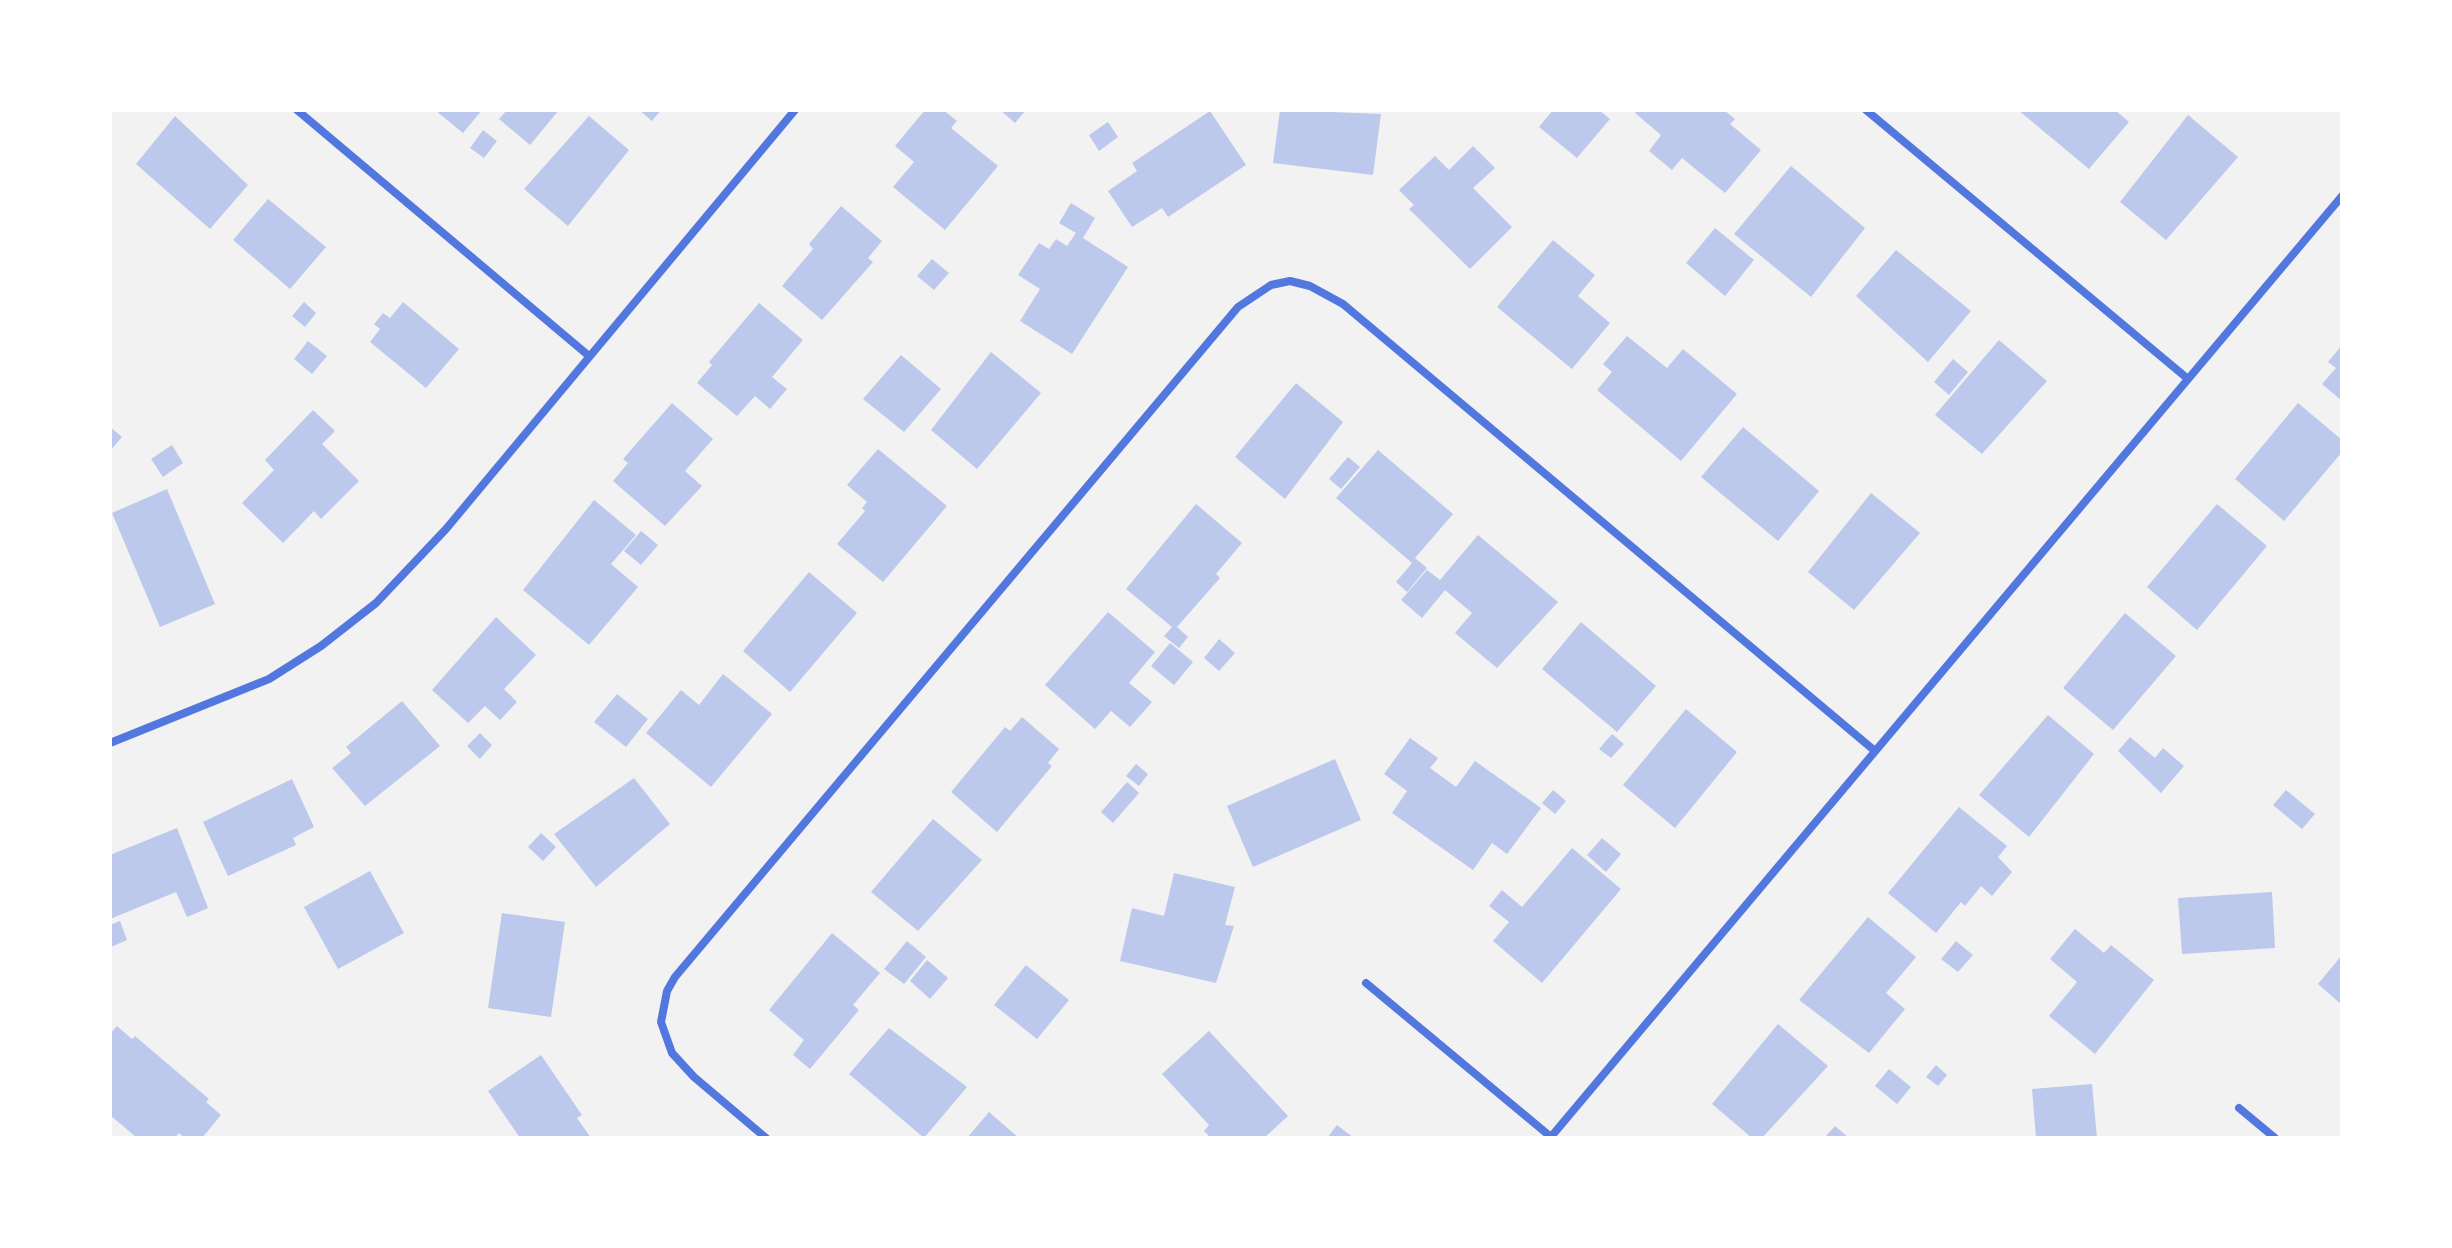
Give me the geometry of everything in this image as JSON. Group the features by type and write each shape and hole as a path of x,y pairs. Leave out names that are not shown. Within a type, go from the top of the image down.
{"street":[{"path":"297,110 589,356"},
{"path":"110,743 269,679 321,646 376,603 446,529 795,110"},
{"path":"1866,110 2188,379"},
{"path":"1366,983 1550,1138 2342,196"},
{"path":"766,1138 681,1065 665,1038 661,1022 667,991 685,965 1238,307 1271,285 1290,281 1310,286 1343,304 1875,751"},
{"path":"2239,1108 2275,1138"}],"building":[{"path":"435,110 482,110 463,133"},
{"path":"507,110 559,110 530,145 499,119"},
{"path":"639,110 661,110 652,121"},
{"path":"925,110 943,110 957,121 951,128 998,166 945,230 893,187 914,162 895,146"},
{"path":"1000,110 1026,110 1015,123"},
{"path":"1280,110 1381,114 1373,175 1273,163"},
{"path":"1553,110 1599,110 1610,119 1577,158 1539,127"},
{"path":"1637,110 1724,110 1735,119 1730,124 1761,150 1725,193 1682,158 1672,170 1649,151 1661,135 1635,113"},
{"path":"2018,110 2115,110 2129,122 2089,169"},
{"path":"1210,111 1246,165 1168,217 1162,208 1132,227 1108,191 1137,171 1132,163"},
{"path":"2188,115 2238,157 2166,240 2120,202"},
{"path":"175,116 248,185 210,229 136,164"},
{"path":"589,116 629,150 568,226 524,189"},
{"path":"1108,122 1118,137 1099,151 1089,135"},
{"path":"483,130 497,141 484,158 470,148"},
{"path":"1473,146 1495,168 1473,188 1512,227 1470,269 1409,209 1414,205 1399,190 1435,156 1449,170"},
{"path":"1791,166 1865,228 1811,297 1734,234"},
{"path":"268,199 326,247 290,289 233,240"},
{"path":"1071,203 1095,218 1083,238 1128,267 1072,354 1020,321 1040,289 1018,275 1039,243 1049,249 1056,239 1067,246 1076,233 1059,223"},
{"path":"841,206 882,241 868,258 873,262 822,320 782,286 813,249 809,244"},
{"path":"1715,228 1754,260 1725,296 1686,263"},
{"path":"1553,240 1595,275 1578,296 1610,323 1572,369 1497,307"},
{"path":"1896,250 1971,311 1928,362 1856,296"},
{"path":"932,259 949,273 934,290 917,276"},
{"path":"304,302 316,313 305,327 292,316"},
{"path":"403,302 459,349 426,388 370,342 380,329 374,324 383,313 390,318"},
{"path":"759,303 803,340 772,377 787,389 770,409 755,396 737,416 697,383 712,365 709,362"},
{"path":"1627,336 1667,368 1683,349 1737,394 1681,461 1597,390 1612,372 1603,364"},
{"path":"1999,340 2047,381 1982,454 1935,415"},
{"path":"308,341 327,356 312,374 294,359"},
{"path":"2342,345 2342,401 2322,384 2336,368 2328,362"},
{"path":"991,352 1041,393 977,469 931,430"},
{"path":"901,355 941,389 904,432 863,399"},
{"path":"1953,359 1968,372 1949,395 1934,382"},
{"path":"1296,383 1343,422 1285,499 1235,457"},
{"path":"672,403 713,439 685,471 702,486 665,526 613,481 628,463 623,459"},
{"path":"2298,403 2342,440 2342,452 2284,521 2235,479"},
{"path":"313,410 335,431 322,444 359,481 321,519 314,511 283,543 242,503 274,470 265,460"},
{"path":"110,427 122,437 110,451"},
{"path":"1743,427 1819,491 1778,541 1701,477"},
{"path":"172,445 183,463 163,477 151,459"},
{"path":"878,449 947,506 883,582 837,544 865,511 862,508 867,502 847,485"},
{"path":"1378,450 1453,514 1415,558 1427,568 1407,592 1396,582 1412,563 1336,498"},
{"path":"1348,457 1360,467 1341,489 1329,479"},
{"path":"167,489 215,604 160,627 112,513"},
{"path":"1871,493 1920,533 1854,610 1808,572"},
{"path":"594,500 636,535 611,564 638,587 589,645 523,590"},
{"path":"1196,504 1242,543 1216,574 1220,578 1177,627 1188,637 1179,648 1164,636 1172,627 1126,589"},
{"path":"2217,504 2267,546 2197,630 2147,587"},
{"path":"641,531 658,545 641,565 624,551"},
{"path":"1478,535 1558,602 1497,668 1455,633 1472,613 1445,590 1422,618 1401,600 1427,570 1440,580"},
{"path":"809,572 857,613 790,692 743,651"},
{"path":"1108,612 1155,652 1129,683 1152,702 1130,727 1111,711 1095,729 1045,685"},
{"path":"2125,613 2176,656 2113,730 2063,688"},
{"path":"496,617 536,655 504,689 517,702 500,720 485,706 468,723 432,690"},
{"path":"1581,622 1656,686 1617,732 1542,669"},
{"path":"1219,639 1235,653 1219,671 1204,658"},
{"path":"1170,643 1193,662 1174,685 1151,666"},
{"path":"723,674 772,714 711,787 646,733 681,690 699,705"},
{"path":"617,694 648,719 626,747 594,722"},
{"path":"402,701 440,746 365,806 332,768 351,753 346,747"},
{"path":"1686,709 1737,752 1675,828 1623,785"},
{"path":"2048,715 2094,754 2029,837 1979,795"},
{"path":"1022,717 1059,749 1048,763 1052,766 997,832 951,792 1005,727 1010,731"},
{"path":"480,733 492,745 480,759 467,746"},
{"path":"1612,734 1624,744 1611,758 1599,749"},
{"path":"2130,737 2155,758 2163,748 2184,766 2161,793 2118,751"},
{"path":"1410,738 1438,758 1430,768 1456,787 1475,761 1541,808 1507,854 1492,843 1473,870 1392,813 1407,791 1384,774"},
{"path":"1335,759 1361,820 1253,867 1227,806"},
{"path":"1136,764 1148,774 1139,786 1126,776"},
{"path":"634,778 670,824 596,887 554,834"},
{"path":"292,779 314,827 293,838 296,845 228,876 203,822"},
{"path":"1127,782 1139,793 1113,823 1101,812"},
{"path":"1553,790 1566,801 1555,814 1542,803"},
{"path":"2286,790 2315,814 2302,829 2273,805"},
{"path":"1959,807 2007,846 1998,857 2012,872 1992,896 1981,886 1965,906 1961,902 1936,933 1888,893"},
{"path":"933,819 982,860 918,931 871,892"},
{"path":"177,828 208,908 187,917 176,892 110,919 110,855"},
{"path":"541,833 556,847 543,861 528,847"},
{"path":"1602,838 1621,854 1606,872 1587,855"},
{"path":"1572,848 1621,889 1542,983 1493,941 1509,922 1489,906 1502,890 1522,907"},
{"path":"370,871 404,933 338,969 304,907"},
{"path":"1174,873 1235,887 1225,925 1234,926 1216,983 1120,961 1132,908 1164,916"},
{"path":"2272,892 2275,948 2182,954 2178,898"},
{"path":"502,913 565,922 551,1017 488,1008"},
{"path":"1868,917 1916,957 1886,993 1905,1009 1869,1053 1799,1000"},
{"path":"120,921 127,940 111,947 110,925"},
{"path":"2075,929 2104,953 2111,945 2154,980 2095,1054 2049,1016 2077,982 2050,959"},
{"path":"832,933 880,973 853,1005 859,1010 810,1069 793,1055 804,1040 769,1010"},
{"path":"907,941 926,957 904,984 884,969"},
{"path":"1956,941 1973,955 1958,972 1941,959"},
{"path":"2342,955 2342,1005 2318,984"},
{"path":"927,960 948,978 930,999 910,981"},
{"path":"1026,965 1069,1000 1037,1039 994,1005"},
{"path":"1778,1024 1828,1066 1762,1138 1752,1138 1712,1104"},
{"path":"117,1026 132,1039 135,1036 209,1099 206,1102 221,1115 202,1138 185,1138 179,1133 175,1138 137,1138 110,1115 110,1034"},
{"path":"889,1028 967,1087 924,1138 849,1074"},
{"path":"1209,1031 1288,1116 1264,1138 1211,1138 1204,1131 1209,1125 1162,1074"},
{"path":"541,1055 582,1115 577,1118 591,1138 520,1138 488,1091"},
{"path":"1936,1065 1947,1075 1938,1086 1926,1077"},
{"path":"1889,1069 1911,1087 1897,1104 1875,1086"},
{"path":"2092,1084 2097,1138 2036,1138 2032,1089"},
{"path":"989,1112 1019,1138 967,1138"},
{"path":"1337,1125 1354,1138 1327,1138"},
{"path":"1835,1126 1849,1138 1824,1138"}]}
